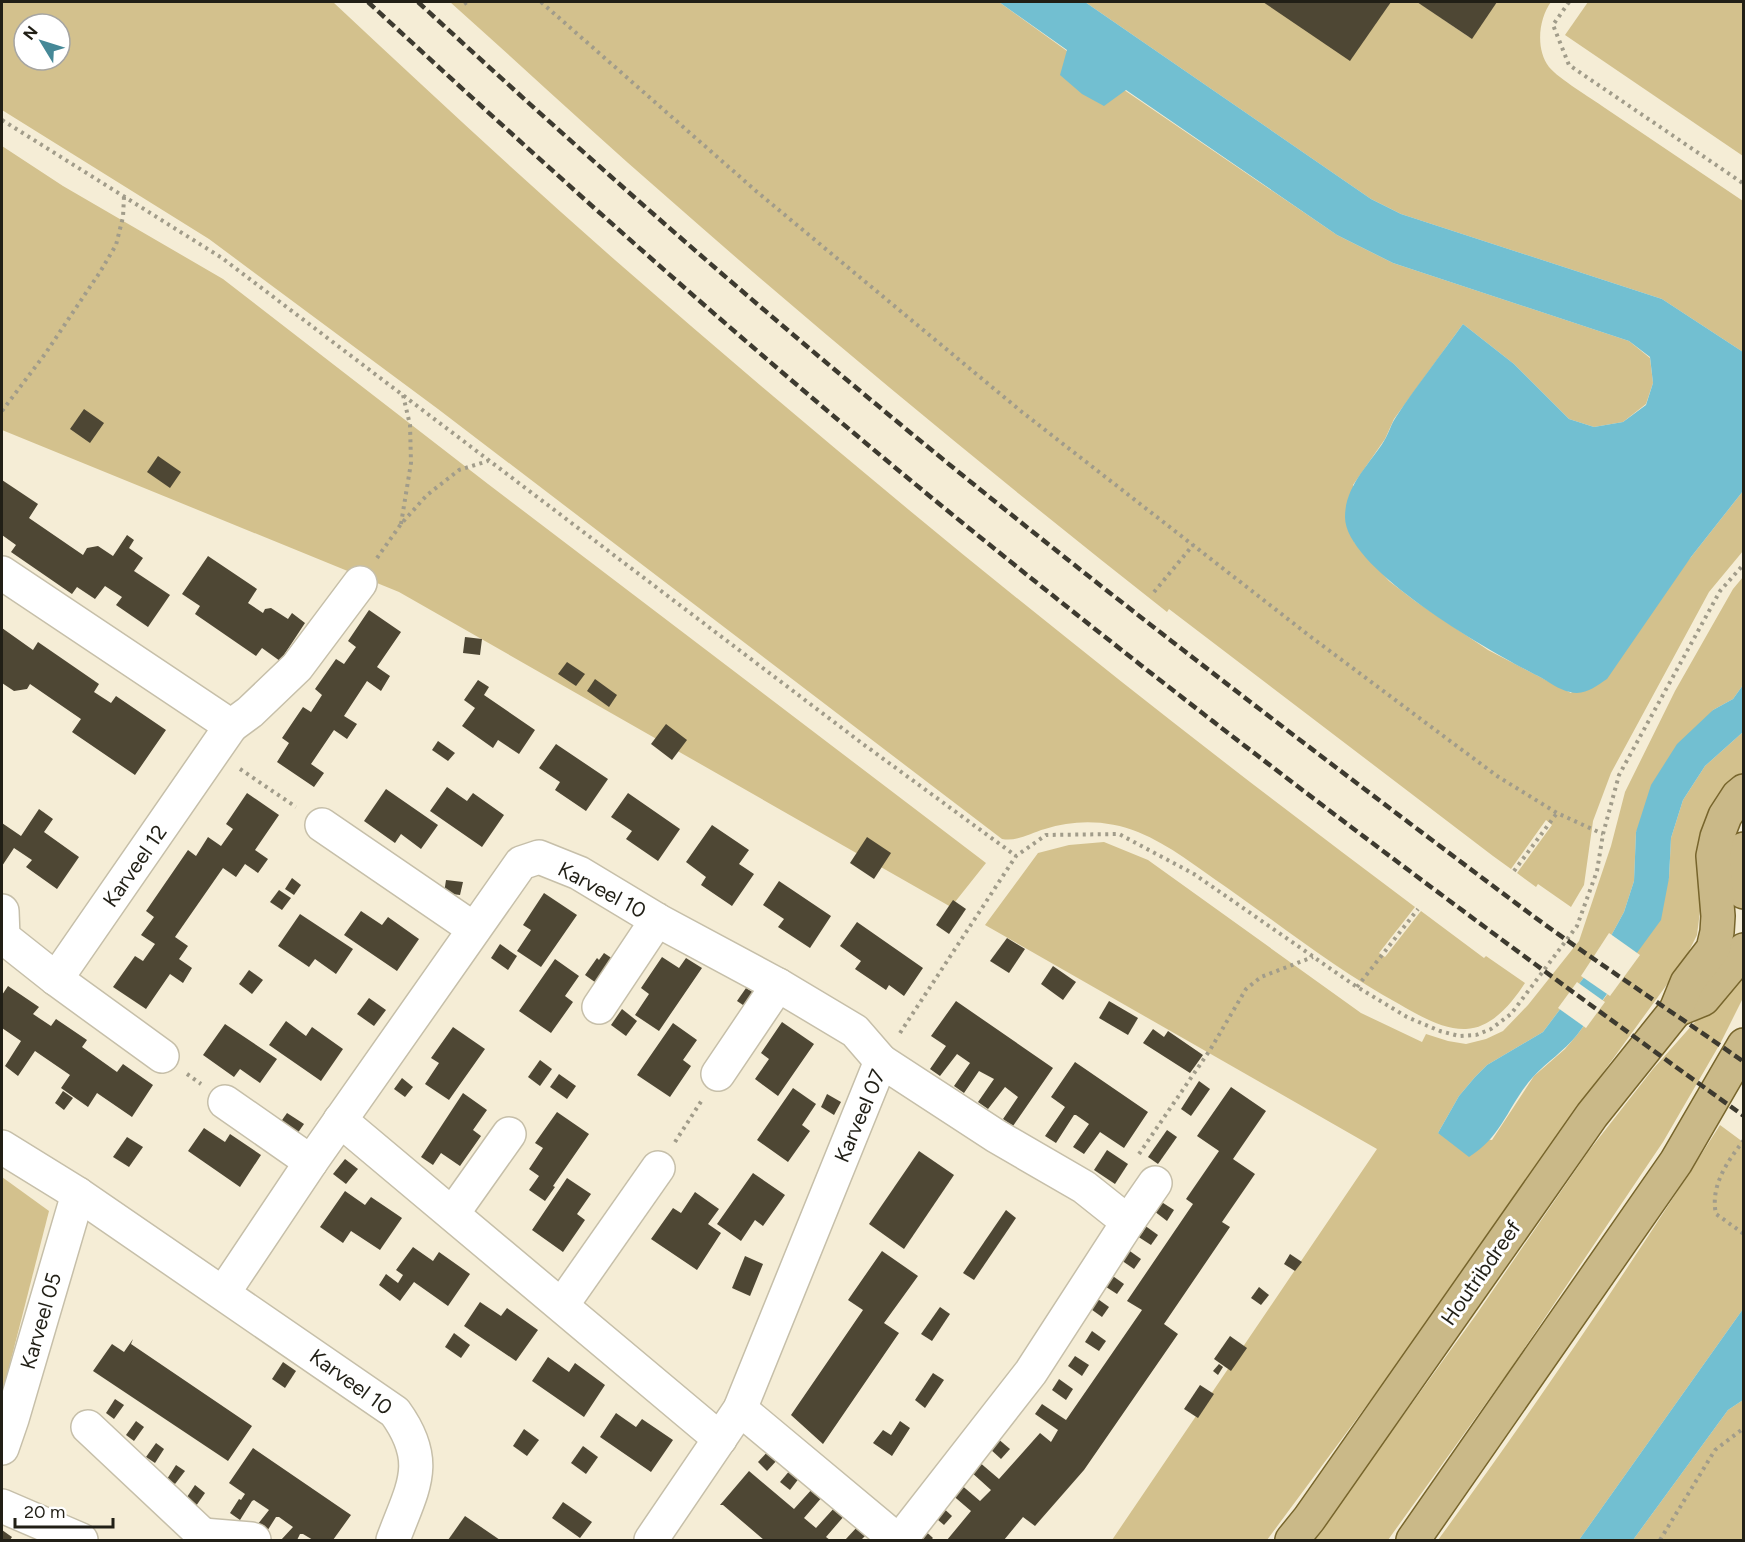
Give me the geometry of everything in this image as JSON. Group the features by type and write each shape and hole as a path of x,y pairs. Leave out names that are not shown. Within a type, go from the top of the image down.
{"main road":[{"name":"Houtribdreef","path":"1292,1540 1592,1115 1676,1010 1687,983 1713,949 1718,916 1713,856 1725,816 1743,791"},
{"path":"1743,849 1741,866 1743,892"},
{"name":"Houtribdreef","path":"1676,1010 1703,999 1743,950"},
{"path":"1413,1540 1676,1162 1743,1046"}],"street":[{"path":"2,573 223,739"},
{"name":"Karveel 12","path":"56,980 223,739 297,667 360,583"},
{"path":"322,825 474,929"},
{"name":"Karveel 10","path":"224,1292 340,1120 521,863 539,857 579,873 657,920 778,985 855,1031 881,1061"},
{"name":"Karveel 10","path":"598,1007 657,920"},
{"path":"2,928 56,980 162,1056"},
{"path":"718,1074 778,985"},
{"name":"Karveel 07","path":"651,1540 740,1409 881,1061 996,1136 1084,1187 1128,1222"},
{"path":"225,1102 311,1162"},
{"path":"340,1120 720,1439"},
{"path":"453,1213 509,1134"},
{"name":"Karveel 10","path":"2,1147 78,1194 224,1292 395,1412 407,1428 416,1452 416,1475 393,1540"},
{"path":"562,1305 658,1168"},
{"path":"740,1409 898,1540 1031,1372 1155,1184"},
{"name":"Karveel 05","path":"2,1448 78,1194"},
{"path":"88,1427 202,1538 254,1540"},
{"path":"2,1506 81,1540"}],"path":[{"path":"541,2 756,191 1022,412 1375,685 1497,776 1557,813 1602,834"},
{"path":"1569,2 1553,25 1569,65 1743,184"},
{"path":"2,120 222,258 863,744 1016,855"},
{"path":"2,411 45,354 111,254 116,245 123,217 124,196"},
{"path":"401,524 411,463 410,424 403,394"},
{"path":"360,583 401,524 427,495 459,470 488,461"},
{"path":"1154,592 1193,545"},
{"path":"881,1061 1016,855 1046,835 1119,834 1194,874 1357,987 1407,1017 1459,1036 1476,1035 1499,1024 1521,1001 1577,926 1597,871 1602,834 1619,775 1720,591 1743,564"},
{"path":"223,739 322,825"},
{"path":"1514,871 1557,813"},
{"path":"1357,987 1418,909"},
{"path":"1137,1156 1210,1050 1246,989 1261,977 1313,957"},
{"path":"162,1056 225,1102"},
{"path":"658,1168 718,1074"},
{"path":"1743,1140 1717,1183 1713,1201 1716,1214 1743,1234"},
{"path":"1660,1540 1716,1450 1743,1428"}],"shaded area":[{"path":"2,2 333,2 579,228 810,428 1109,672 1415,907 1379,953 1385,957 1421,911 1484,958 1486,956 1525,983 1507,1006 1493,1019 1475,1028 1448,1027 1414,1013 1376,991 1311,948 1184,857 1138,832 1104,823 1080,822 1056,826 1018,838 1002,839 438,409 209,239 2,110"},
{"path":"450,2 999,2 1337,235 1393,263 1629,341 1650,358 1653,383 1646,404 1623,422 1594,427 1569,419 1514,364 1463,324 1394,419 1385,439 1353,485 1354,542 1389,581 1488,650 1571,693 1691,557 1743,491 1743,551 1709,592 1611,773 1593,821 1584,885 1571,907 1538,884 1536,887 1517,873 1552,825 1546,820 1511,869 1493,856 1169,609 1167,612 977,460 729,251 613,150"},
{"path":"1085,2 1266,2 1349,59 1389,2 1418,2 1469,37 1494,2 1551,2 1544,16 1540,34 1542,51 1549,67 1560,77 1743,201 1743,352 1662,299 1401,214 1371,199"},
{"path":"1588,2 1743,2 1743,156 1565,35"},
{"path":"2,146 63,186 223,279 986,863 951,907 399,592 2,430"},
{"path":"1743,577 1743,685 1733,699 1713,710 1636,832 1634,881 1624,912 1600,956 1543,1032 1487,1065 1475,1077 1459,1096 1438,1133 1492,1140 1534,1076 1565,1049 1577,1035 1624,972 1669,878 1671,838 1683,800 1705,766 1743,732 1743,776 1701,903 1697,935 1684,961 1525,1180 1381,1386 1267,1540 1112,1540 1377,1149 985,925 1038,853 1069,845 1104,842 1148,860 1361,1013 1422,1042 1426,1034 1466,1044 1486,1039 1503,1031 1528,1005 1579,941 1611,846 1625,792 1675,691 1733,589"},
{"path":"1743,968 1743,998 1721,1042 1663,1142 1509,1371 1388,1540 1313,1540 1476,1315 1588,1152 1653,1069"},
{"path":"1720,1125 1743,1142 1743,1309 1579,1540 1438,1540 1582,1335"},
{"path":"2,1177 49,1211 2,1395"},
{"path":"1743,1400 1743,1540 1633,1540 1728,1410"}],"water":[{"path":"999,2 1085,2 1371,199 1401,214 1662,299 1743,352 1743,491 1691,557 1607,679 1581,693 1566,691 1458,630 1394,585 1369,561 1351,538 1345,517 1346,506 1353,486 1384,441 1394,420 1463,324 1514,364 1569,419 1594,427 1623,422 1646,405 1653,383 1650,357 1629,341 1393,263 1337,235 1126,90 1104,106 1082,94 1060,75 1067,50"},
{"path":"1743,685 1743,732 1705,766 1683,800 1671,838 1669,878 1661,920 1577,1035 1533,1077 1490,1140 1469,1157 1438,1133 1459,1096 1487,1065 1543,1032 1600,956 1624,912 1634,881 1636,832 1651,785 1677,744 1713,710 1733,699"},
{"path":"1743,1309 1743,1400 1728,1410 1633,1540 1579,1540"}],"pier":[{"path":"1609,933 1640,955 1610,996 1581,976"},
{"path":"1577,982 1605,1002 1586,1028 1558,1008"}],"building":[{"path":"1263,2 1391,2 1350,61"},
{"path":"1417,2 1497,2 1472,39"},
{"path":"84,409 104,423 90,443 70,429"},
{"path":"158,456 181,472 170,488 147,472"},
{"path":"2,480 38,504 29,518 83,555 87,548 98,546 113,556 127,535 134,540 129,548 143,558 134,571 170,595 148,627 116,605 122,597 105,586 95,599 77,587 72,594 11,552 16,545 2,535"},
{"path":"208,556 257,589 248,603 263,613 265,609 271,608 288,619 292,613 305,623 280,661 262,648 256,656 195,614 200,606 182,594"},
{"path":"369,610 401,632 377,667 390,676 381,691 367,681 344,716 357,724 347,739 334,730 311,764 324,773 314,787 277,762 289,743 282,738 303,707 311,712 322,695 315,689 336,659 344,664 356,647 348,641"},
{"path":"2,628 33,650 38,642 99,684 94,692 111,703 116,696 166,730 135,775 72,732 81,719 30,684 27,689 14,691 2,683"},
{"path":"465,637 482,639 480,655 463,653"},
{"path":"567,662 585,674 576,686 558,674"},
{"path":"595,679 617,695 609,707 587,691"},
{"path":"478,680 489,687 484,695 535,730 519,754 498,740 493,748 462,726 475,708 464,700"},
{"path":"666,724 687,740 672,760 651,744"},
{"path":"438,741 455,753 448,761 432,750"},
{"path":"556,744 608,779 586,811 555,790 560,782 539,768"},
{"path":"447,787 467,801 473,793 504,815 482,847 430,811"},
{"path":"386,789 438,825 421,849 401,834 395,843 364,821"},
{"path":"247,793 279,815 255,850 268,859 258,873 245,864 236,877 223,868 175,937 188,946 179,959 192,968 183,983 170,974 146,1009 113,987 135,956 143,961 155,944 141,935 154,917 146,911 188,850 196,856 208,837 221,846 233,829 226,824"},
{"path":"628,793 680,829 658,861 626,839 632,831 611,817"},
{"path":"39,809 53,819 44,832 79,857 57,889 26,867 32,860 14,848 2,866 2,823 21,836"},
{"path":"712,825 749,850 739,864 754,874 732,906 701,885 706,877 686,862"},
{"path":"867,837 891,853 874,879 850,863"},
{"path":"292,878 301,885 294,895 285,889"},
{"path":"446,880 463,882 460,895 444,893"},
{"path":"779,881 831,916 810,948 778,927 784,919 763,905"},
{"path":"279,890 291,898 282,910 270,902"},
{"path":"544,893 577,915 541,967 517,951 531,930 523,925"},
{"path":"953,900 966,909 949,934 936,925"},
{"path":"361,911 382,925 388,917 419,939 397,971 344,935"},
{"path":"300,914 353,949 336,974 315,959 309,967 278,946"},
{"path":"857,922 923,968 904,996 889,985 886,990 855,969 861,961 840,946"},
{"path":"1007,938 1025,949 1009,973 990,961"},
{"path":"500,944 517,956 508,970 491,958"},
{"path":"604,953 616,961 599,985 585,975 597,958 599,960"},
{"path":"662,957 679,968 686,958 702,968 659,1031 635,1015 649,994 641,988"},
{"path":"555,959 579,976 565,996 573,1002 551,1033 519,1011"},
{"path":"1053,966 1076,982 1063,1000 1041,984"},
{"path":"249,970 263,980 252,994 239,984"},
{"path":"8,986 39,1007 33,1014 51,1026 56,1019 87,1040 82,1047 117,1072 123,1064 153,1085 132,1117 97,1093 88,1107 61,1088 70,1075 35,1051 18,1076 5,1066 21,1041 2,1028 2,995"},
{"path":"746,988 759,996 749,1009 737,1001"},
{"path":"369,998 386,1010 374,1026 357,1014"},
{"path":"956,1001 1053,1068 1013,1126 1003,1119 1018,1097 1005,1087 988,1109 978,1102 994,1079 979,1071 964,1093 954,1086 970,1063 957,1054 940,1076 930,1069 946,1046 931,1036"},
{"path":"1109,1001 1138,1018 1128,1035 1099,1018"},
{"path":"622,1009 637,1021 626,1036 611,1025"},
{"path":"286,1021 306,1036 312,1027 343,1049 321,1081 269,1045"},
{"path":"782,1022 814,1044 778,1096 755,1079 769,1059 761,1053"},
{"path":"673,1023 697,1040 683,1060 691,1066 670,1097 637,1075"},
{"path":"225,1024 277,1059 260,1083 240,1069 234,1077 203,1055"},
{"path":"453,1027 485,1049 449,1100 425,1084 439,1063 431,1058"},
{"path":"1153,1029 1164,1037 1168,1031 1203,1055 1190,1073 1143,1043"},
{"path":"540,1060 552,1069 540,1086 528,1077"},
{"path":"1075,1062 1148,1112 1124,1148 1100,1132 1084,1154 1073,1147 1089,1124 1076,1115 1056,1143 1045,1136 1065,1107 1051,1097"},
{"path":"559,1074 576,1086 567,1099 550,1087"},
{"path":"402,1078 413,1087 405,1097 394,1089"},
{"path":"1199,1081 1210,1089 1191,1116 1181,1109"},
{"path":"1231,1087 1266,1111 1233,1159 1255,1174 1222,1222 1230,1227 1164,1324 1178,1334 1084,1470 1035,1526 1023,1517 1004,1540 947,1540 971,1511 950,1493 959,1483 980,1501 991,1490 970,1471 978,1461 999,1479 1040,1433 1051,1442 1058,1430 1035,1414 1042,1404 1066,1420 1142,1310 1127,1301 1193,1204 1186,1199 1219,1151 1197,1136"},
{"path":"793,1088 816,1104 802,1125 810,1131 788,1162 757,1140"},
{"path":"63,1091 73,1098 64,1110 55,1103"},
{"path":"463,1093 487,1110 473,1130 481,1136 460,1166 441,1153 433,1165 421,1157"},
{"path":"827,1094 841,1102 834,1115 821,1107"},
{"path":"557,1112 589,1134 545,1201 529,1190 539,1176 529,1169 543,1148 535,1143"},
{"path":"287,1113 304,1124 297,1134 280,1123"},
{"path":"204,1128 225,1142 230,1134 261,1155 240,1187 188,1151"},
{"path":"1167,1130 1177,1137 1158,1164 1148,1157"},
{"path":"127,1137 143,1147 129,1167 113,1157"},
{"path":"1107,1150 1128,1164 1115,1184 1094,1170"},
{"path":"919,1151 954,1175 904,1249 869,1224"},
{"path":"345,1159 358,1169 346,1184 333,1174"},
{"path":"753,1173 785,1195 763,1226 755,1220 741,1241 717,1224"},
{"path":"567,1178 591,1194 577,1214 585,1220 563,1252 532,1230"},
{"path":"345,1191 365,1205 371,1197 402,1218 380,1250 351,1231 343,1243 320,1227"},
{"path":"695,1192 719,1209 708,1224 721,1233 697,1270 651,1239 673,1208 681,1213"},
{"path":"1160,1201 1174,1210 1167,1221 1154,1211"},
{"path":"1006,1210 1016,1218 974,1280 963,1273"},
{"path":"1144,1225 1158,1235 1151,1245 1137,1236"},
{"path":"413,1247 433,1261 439,1252 470,1274 448,1306 414,1282 400,1301 379,1285 386,1274 398,1283 403,1275 396,1270"},
{"path":"1127,1249 1141,1259 1134,1269 1121,1260"},
{"path":"882,1251 918,1276 884,1323 899,1333 823,1444 791,1415 863,1310 848,1300"},
{"path":"1290,1254 1302,1262 1295,1271 1284,1264"},
{"path":"745,1256 763,1264 750,1296 732,1288"},
{"path":"1110,1274 1124,1284 1117,1294 1103,1285"},
{"path":"1259,1287 1269,1295 1261,1305 1251,1298"},
{"path":"1095,1297 1109,1307 1102,1317 1088,1307"},
{"path":"480,1302 501,1316 507,1308 538,1330 516,1361 464,1326"},
{"path":"940,1307 950,1314 932,1341 921,1334"},
{"path":"1092,1331 1106,1341 1099,1351 1085,1342"},
{"path":"454,1333 470,1345 461,1358 445,1347"},
{"path":"1230,1336 1247,1348 1231,1371 1214,1359"},
{"path":"133,1339 131,1344 252,1426 228,1461 93,1371 112,1344 124,1352"},
{"path":"1075,1356 1089,1365 1082,1376 1068,1366"},
{"path":"548,1357 569,1372 575,1363 605,1385 584,1417 532,1381"},
{"path":"283,1362 296,1371 285,1388 272,1379"},
{"path":"1219,1364 1223,1367 1218,1375 1213,1371"},
{"path":"933,1373 944,1380 925,1408 915,1400"},
{"path":"1059,1379 1073,1389 1066,1400 1052,1390"},
{"path":"1200,1385 1214,1394 1198,1418 1184,1409"},
{"path":"115,1399 124,1405 114,1419 106,1413"},
{"path":"616,1413 636,1427 642,1419 673,1440 651,1472 600,1437"},
{"path":"136,1421 144,1427 134,1441 126,1435"},
{"path":"900,1421 910,1428 892,1456 873,1443 883,1430 891,1435"},
{"path":"524,1429 539,1440 527,1456 513,1446"},
{"path":"997,1438 1010,1449 1001,1459 989,1448"},
{"path":"156,1443 164,1449 155,1463 146,1457"},
{"path":"583,1446 598,1457 586,1474 571,1463"},
{"path":"253,1448 351,1515 333,1540 313,1540 300,1534 297,1540 281,1540 293,1527 279,1517 276,1517 264,1536 254,1529 269,1510 254,1500 240,1520 230,1513 245,1494 229,1483"},
{"path":"769,1450 779,1458 767,1471 758,1462"},
{"path":"176,1465 185,1471 175,1484 167,1479"},
{"path":"791,1469 800,1477 790,1490 780,1482"},
{"path":"749,1471 794,1509 813,1488 823,1496 804,1518 816,1528 835,1507 845,1515 826,1537 830,1540 764,1540 723,1505 720,1505"},
{"path":"195,1485 205,1493 196,1506 185,1500"},
{"path":"563,1502 592,1522 580,1538 552,1518"},
{"path":"940,1505 952,1516 944,1525 931,1514"},
{"path":"465,1516 500,1540 448,1540"},
{"path":"858,1526 867,1534 861,1540 845,1540"},
{"path":"921,1527 933,1538 931,1540 917,1540"},
{"path":"2,1530 12,1537 10,1540 2,1540"}],"railway":[{"path":"368,2 651,259 943,507 1139,664 1339,818 1744,1116"},
{"path":"418,2 738,288 1015,518 1273,719 1533,916 1744,1062"}]}
